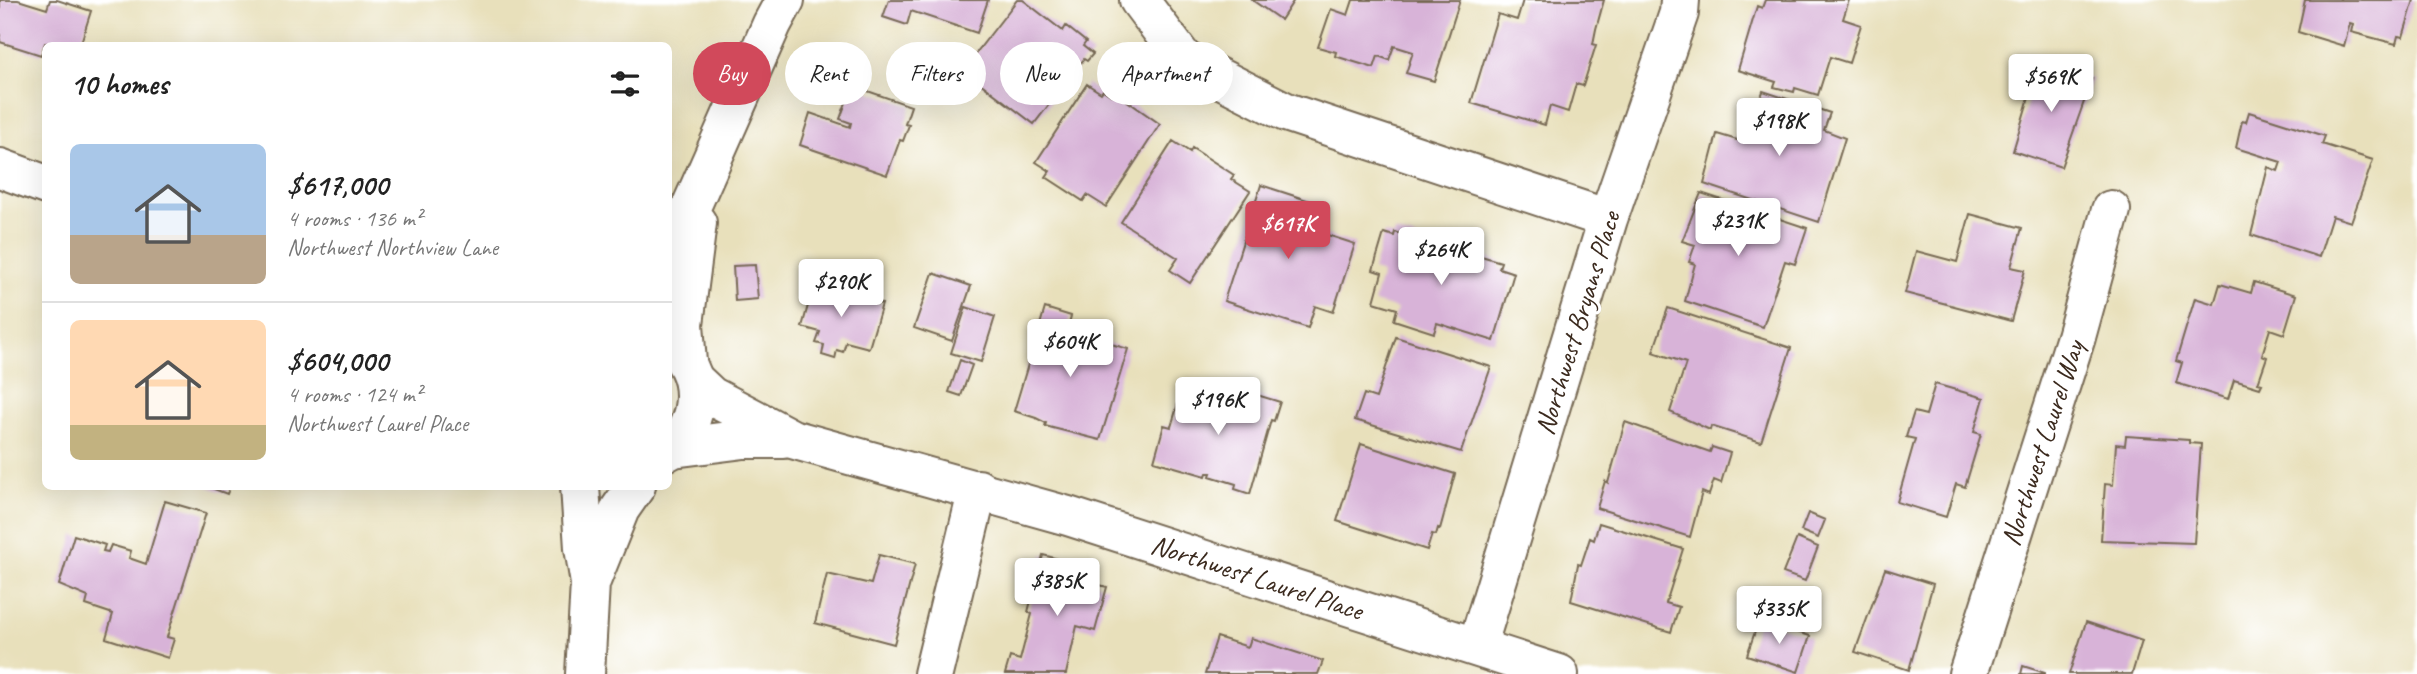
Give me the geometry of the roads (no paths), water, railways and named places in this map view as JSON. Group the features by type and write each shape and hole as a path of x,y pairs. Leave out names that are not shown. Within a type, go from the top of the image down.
{"street":[{"path":"672,250 772,23 785,0"},
{"path":"1139,0 1184,60 1286,112 1608,219"},
{"name":"Northwest Bryans Place","path":"1477,647 1608,219 1679,13 1680,0"},
{"path":"0,162 42,175"},
{"path":"0,168 42,184"},
{"path":"672,448 686,433 693,417 696,399 683,362 684,324 704,180"},
{"name":"Northwest Laurel Way","path":"1968,674 2076,337 2111,211"},
{"name":"Northwest Laurel Place","path":"683,362 719,401 792,439 978,489 1559,674"},
{"name":"Northwest Laurel Place","path":"672,449 744,439 792,439"},
{"path":"933,674 978,489"},
{"path":"580,490 584,548 590,583 585,674"},
{"path":"590,583 620,509 632,490"}]}
